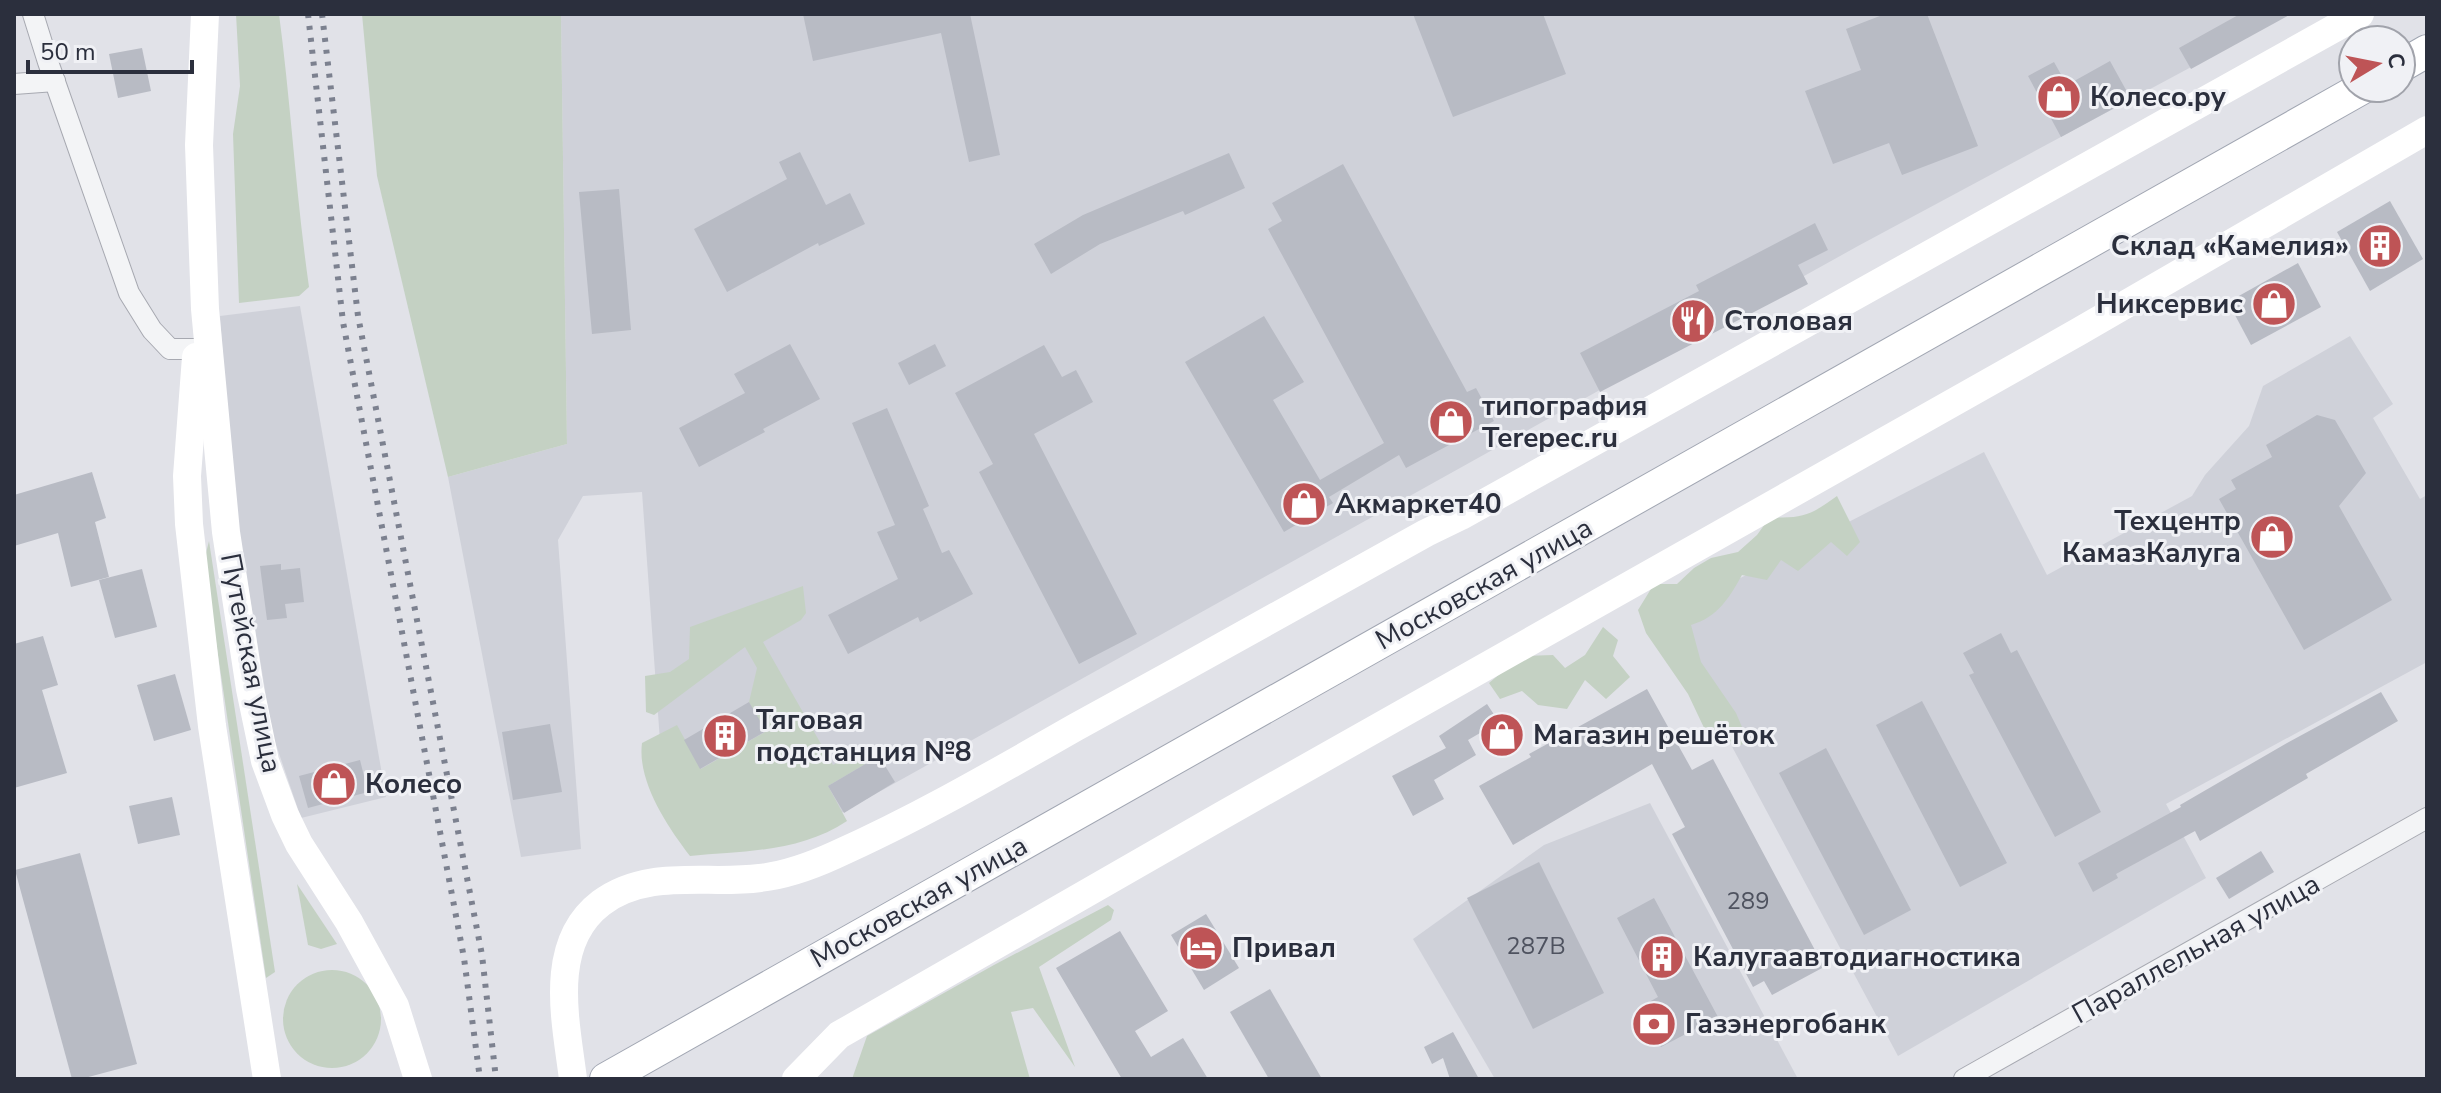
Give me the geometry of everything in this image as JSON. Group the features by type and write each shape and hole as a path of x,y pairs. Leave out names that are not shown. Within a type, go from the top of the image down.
{"main road":[{"name":"Путейская улица","path":"205,14 199,145 205,309 226,532 250,689 265,761 299,844 349,922 395,1006 418,1079"},
{"path":"573,1079 563,983 568,952 580,926 600,904 611,897 651,882 758,878 797,871 835,856 931,808 2360,14"},
{"name":"Московская улица","path":"606,1079 2337,102"},
{"path":"796,1079 839,1035 2133,301 2427,130"},
{"name":"Путейская улица","path":"205,309 197,349 187,476 189,524 212,726 267,1079"}],"street":[{"path":"33,14 129,293 152,330 170,349 197,349"},
{"path":"14,84 55,81"},
{"name":"Параллельная улица","path":"1964,1079 2427,818"}],"shaded area":[{"path":"561,14 2290,14 1858,246 809,831 661,755 642,492 583,496 558,540 581,849 521,857 448,477 567,444"},
{"path":"300,306 386,797 301,818 272,733 239,531 220,316"},
{"path":"2350,336 2393,404 2373,418 2420,499 2427,495 2427,662 2166,804 2206,878 1898,1056 1663,618 1984,452 2047,575 2192,496 2205,475 2249,426 2263,386"},
{"path":"1650,803 1798,1079 1495,1079 1413,939 1544,845"}],"green space":[{"path":"236,14 279,14 309,287 299,296 239,303 233,134 240,86"},
{"path":"362,14 561,14 567,444 448,477 377,176"},
{"path":"1837,496 1860,542 1847,556 1831,542 1798,571 1781,560 1767,580 1742,575 1716,612 1691,625 1701,662 1736,713 1748,741 1739,746 1706,732 1688,694 1646,633 1638,610 1654,584 1677,584 1711,558 1738,552 1757,535 1770,517 1806,514"},
{"path":"209,541 275,972 266,978 204,561"},
{"path":"803,586 806,613 801,620 763,642 833,765 871,744 879,756 828,786 847,821 829,831 811,839 772,848 690,856 663,817 649,788 644,772 642,743 677,725 701,769 765,732 749,702 757,668 745,647 654,715 646,712 645,676 670,672 689,659 690,627"},
{"path":"1603,627 1618,640 1613,656 1630,677 1606,699 1585,680 1567,709 1538,705 1522,691 1500,699 1489,683 1521,656 1553,655 1565,668 1585,655"},
{"path":"297,884 337,944 321,949 308,945"},
{"path":"1108,905 1114,910 1111,920 1039,967 1075,1067 1033,1008 1011,1012 1030,1079 852,1079 867,1036"},
{"path":"332,970 351,974 367,984 377,1000 381,1019 377,1038 367,1054 351,1064 332,1068 313,1064 297,1054 287,1038 283,1019 287,1000 297,984 313,974"}],"building":[{"path":"803,14 970,14 1000,155 969,162 941,33 813,61"},
{"path":"1413,14 1543,14 1566,74 1453,117"},
{"path":"1885,14 1927,14 1978,146 1902,175 1889,143 1833,164 1805,91 1861,70 1846,29"},
{"path":"2240,14 2291,14 2191,69 2179,48"},
{"path":"142,48 151,91 118,98 109,54"},
{"path":"2110,61 2131,99 2061,137 2028,76 2054,62 2067,85"},
{"path":"800,152 826,205 850,193 865,224 819,246 818,243 727,292 694,229 787,179 779,162"},
{"path":"1229,153 1245,188 1185,215 1183,211 1100,244 1051,274 1034,244 1083,215"},
{"path":"1343,164 1467,392 1476,388 1494,421 1406,468 1399,455 1329,497 1333,503 1284,532 1185,362 1264,316 1304,382 1273,400 1320,480 1384,443 1268,229 1282,221 1272,203"},
{"path":"619,189 631,330 592,334 579,192"},
{"name":"Склад «Камелия»","path":"2390,201 2423,259 2370,291 2337,232"},
{"path":"1815,223 1828,250 1798,265 1808,284 1600,392 1580,353 1699,291 1696,285"},
{"name":"Никсервис","path":"2298,263 2321,307 2251,345 2228,302"},
{"path":"790,344 820,399 699,467 679,428 745,393 734,374"},
{"path":"935,344 946,366 909,385 898,363"},
{"path":"1044,345 1062,377 1076,370 1093,402 1034,434 1137,634 1079,664 979,472 993,464 955,393"},
{"path":"887,408 929,506 923,509 942,553 949,550 973,594 920,622 918,617 848,654 828,615 898,579 877,532 895,525 852,423"},
{"path":"2317,415 2335,420 2366,473 2339,506 2392,600 2304,650 2219,499 2236,489 2231,480 2272,457 2266,445"},
{"path":"92,472 106,518 95,522 109,577 71,587 58,533 14,546 14,495"},
{"path":"281,564 281,570 300,568 304,602 285,604 287,618 267,620 260,566"},
{"path":"142,569 157,627 115,638 99,580"},
{"path":"2001,633 2011,653 2017,650 2101,812 2055,837 1969,675 1974,673 1963,653"},
{"path":"43,636 58,685 42,690 67,773 14,788 14,644"},
{"path":"175,674 191,730 154,741 137,685"},
{"path":"1647,689 1692,770 1713,759 1824,967 1772,995 1764,981 1753,987 1672,834 1685,827 1652,764 1513,845 1479,786 1531,757 1529,754"},
{"path":"2381,692 2398,721 2200,841 2195,831 2116,874 2118,878 2093,892 2078,863"},
{"path":"1922,701 2007,863 1960,887 1876,725"},
{"name":"Тяговая подстанция №8","path":"749,702 766,731 700,769 684,740"},
{"path":"1487,704 1499,722 1468,740 1476,755 1434,780 1444,799 1413,816 1392,776 1446,748 1439,736"},
{"path":"550,724 562,792 513,800 502,732"},
{"path":"1826,748 1911,910 1864,935 1779,773"},
{"path":"879,756 895,782 844,813 828,786"},
{"name":"Колесо","path":"360,760 368,792 308,808 299,776"},
{"path":"172,797 180,835 138,844 129,806"},
{"path":"2261,851 2274,872 2229,899 2216,878"},
{"path":"80,853 137,1064 72,1079 15,870"},
{"path":"1539,862 1604,993 1533,1029 1467,898"},
{"name":"Калугаавтодиагностика","path":"1654,898 1718,1017 1661,1047 1640,1007 1658,997 1617,918"},
{"path":"1206,914 1239,968 1204,990 1171,935"},
{"path":"1120,931 1168,1011 1135,1031 1151,1057 1183,1038 1208,1079 1122,1079 1056,968"},
{"path":"1270,989 1322,1079 1269,1079 1230,1012"},
{"path":"1453,1032 1479,1079 1450,1079 1443,1058 1432,1064 1424,1047"}],"railway":[{"path":"308,14 343,322 464,958 480,1079"},
{"path":"322,14 358,316 482,955 496,1079"}],"place":[{"name":"Колесо.ру","path":"2059,97"},
{"name":"Склад «Камелия»","path":"2380,246"},
{"name":"Никсервис","path":"2274,304"},
{"name":"Столовая","path":"1693,321"},
{"name":"типография Terepec.ru","path":"1451,422"},
{"name":"Акмаркет40","path":"1304,504"},
{"name":"Техцентр КамазКалуга","path":"2272,537"},
{"name":"Магазин решёток","path":"1502,735"},
{"name":"Тяговая подстанция №8","path":"725,736"},
{"name":"Колесо","path":"334,784"},
{"name":"Привал","path":"1201,948"},
{"name":"Калугаавтодиагностика","path":"1662,957"},
{"name":"Газэнергобанк","path":"1654,1024"}]}
